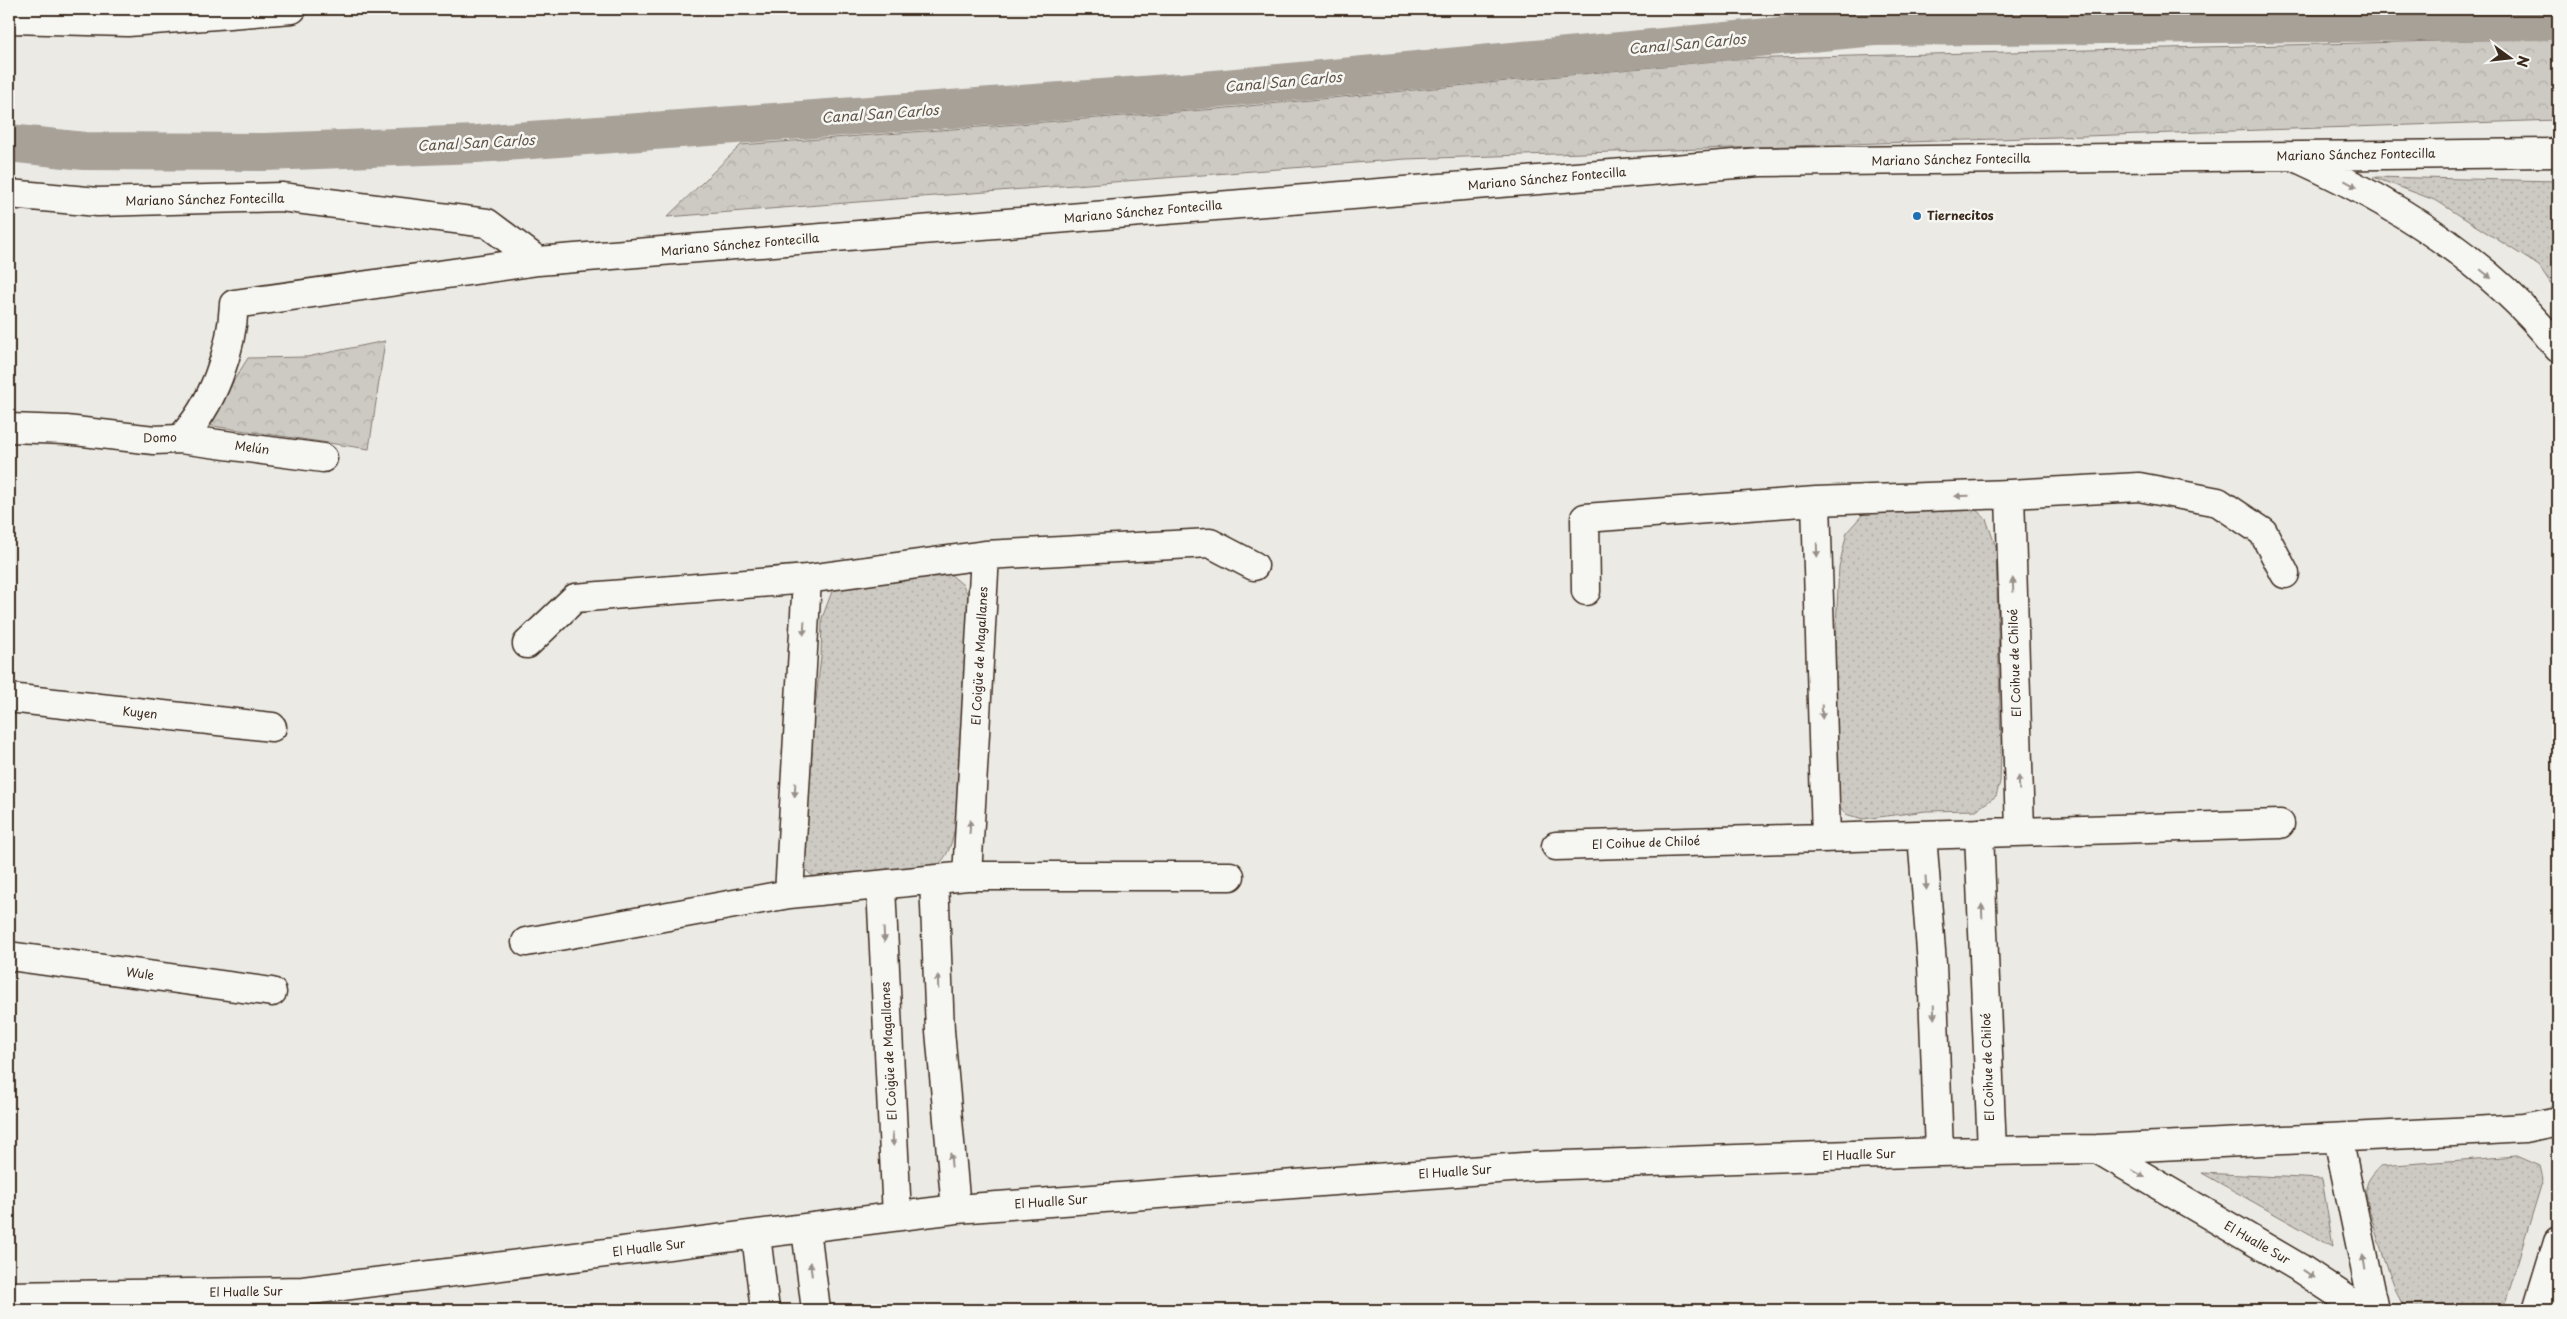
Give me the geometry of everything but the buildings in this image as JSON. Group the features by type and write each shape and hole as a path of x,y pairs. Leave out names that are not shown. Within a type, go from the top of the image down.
{"street":[{"path":"9,19 128,22 292,9"},
{"name":"Mariano Sánchez Fontecilla","path":"233,321 234,304 538,261 1760,162 2558,153"},
{"path":"2291,155 2374,196 2455,249 2494,280 2523,308 2558,348"},
{"name":"Mariano Sánchez Fontecilla","path":"9,194 98,202 281,197 487,223 538,261"},
{"name":"Domo","path":"9,428 66,430 154,440 180,439 202,413 221,366 233,321"},
{"name":"Melún","path":"180,439 323,458"},
{"path":"1586,591 1584,518 1816,501 2140,487 2218,502 2263,532 2285,574"},
{"name":"El Coihue de Chiloé","path":"2010,494 2020,832"},
{"path":"1816,501 1826,838"},
{"path":"527,644 575,598 807,579 985,555 1210,543 1254,566"},
{"name":"El Coigüe de Magallanes","path":"967,876 985,555"},
{"path":"789,894 807,579"},
{"name":"Kuyen","path":"9,698 272,727"},
{"name":"El Coihue de Chiloé","path":"1556,846 2280,824"},
{"name":"El Coihue de Chiloé","path":"1980,833 1992,1151"},
{"path":"1922,835 1932,964 1939,1152"},
{"path":"526,942 789,894 967,876 1230,876"},
{"path":"934,880 940,1031 956,1209"},
{"name":"El Coigüe de Magallanes","path":"881,886 897,1216"},
{"name":"Wule","path":"9,956 272,992"},
{"name":"El Hualle Sur","path":"9,1296 303,1291 956,1209 1537,1166 1939,1152 2097,1149 2524,1128 2558,1121"},
{"path":"2338,1138 2374,1310"},
{"name":"El Hualle Sur","path":"2097,1149 2298,1267 2363,1310"},
{"path":"806,1229 816,1310"},
{"path":"756,1235 764,1310"},
{"path":"2537,1310 2558,1241"}],"green space":[{"path":"2558,38 2558,120 1406,159 667,217 741,145 1217,109 1736,59"},
{"path":"2373,177 2558,181 2558,294 2539,266 2437,201"},
{"path":"385,341 369,449 206,425 248,358 307,357"},
{"path":"1972,506 1986,519 1996,547 2001,750 2000,782 1996,796 1976,810 1926,811 1863,819 1845,814 1831,797 1829,769 1839,567 1847,532 1865,512"},
{"path":"943,568 963,585 969,597 956,823 949,849 943,860 933,869 826,884 810,874 797,860 821,657 822,618 834,586"},
{"path":"2517,1156 2540,1166 2543,1179 2503,1310 2405,1310 2388,1269 2370,1212 2366,1189 2371,1176 2380,1166"},
{"path":"2202,1173 2322,1179 2333,1247"}],"waterway":[{"name":"Canal San Carlos","path":"9,143 84,151 265,152 477,144 1182,92 1875,27 2558,21"}],"place":[{"name":"Tiernecitos","path":"1917,216"}]}
